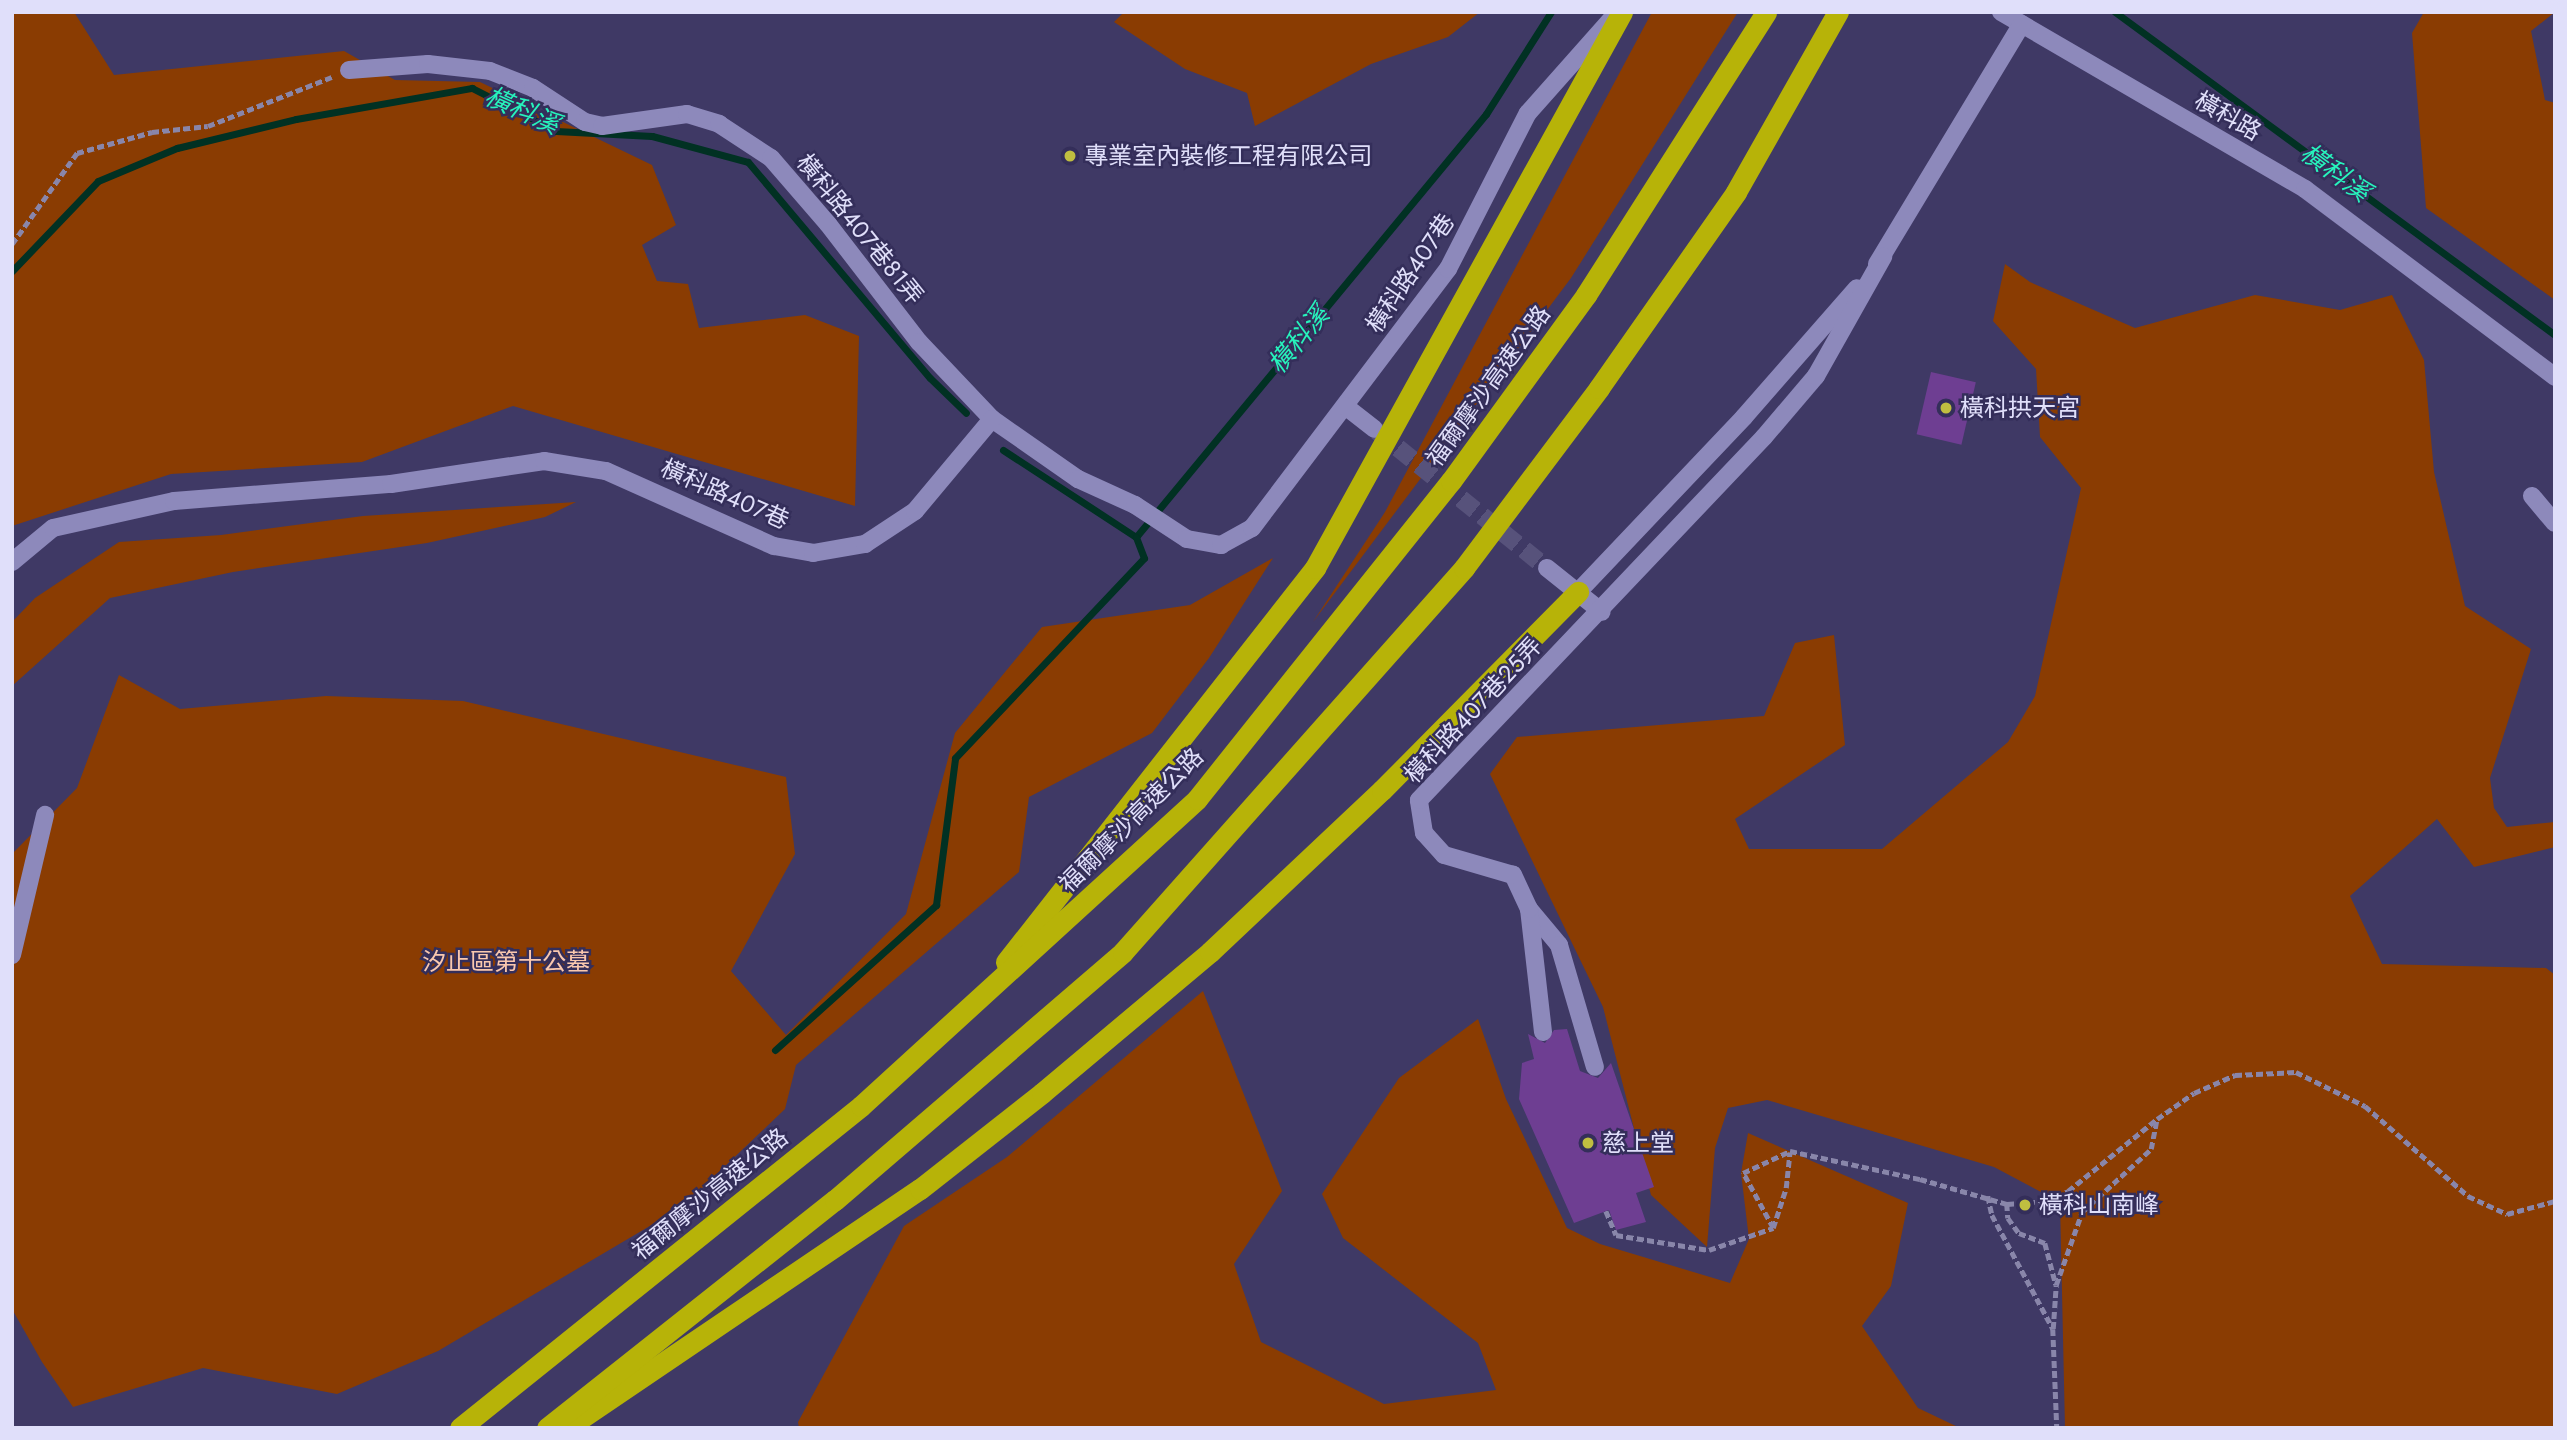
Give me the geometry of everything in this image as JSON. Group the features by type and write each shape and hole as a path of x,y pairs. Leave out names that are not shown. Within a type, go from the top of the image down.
{"highway":[{"path":"965,1014 1315,568 1620,12"},
{"name":"福爾摩沙高速公路","path":"460,1428 861,1106 965,1014 1196,799 1332,633 1451,481 1586,295 1766,12"},
{"path":"547,1428 835,1200 1123,952 1472,557 1599,388 1736,192 1838,12"},
{"path":"566,1428 920,1189 1042,1093 1220,943 1382,790 1578,592"}],"street":[{"name":"橫科路407巷","path":"1221,545 1252,528 1345,406 1459,252 1528,113 1620,12"},
{"name":"橫科路","path":"2001,12 2305,189 2555,377"},
{"path":"1547,568 1602,611 1816,376 1883,257 2022,24"},
{"name":"橫科路407巷81弄","path":"349,70 428,64 490,71 533,88 585,122 602,126 687,114 719,124 771,158 919,342 992,419 1056,466 1141,510 1187,539 1221,545"},
{"path":"1578,592 1744,417 1883,257"},
{"path":"1345,406 1374,429"},
{"name":"橫科路407巷","path":"12,562 53,528 174,501 391,484 544,461 606,471 774,546 813,553 865,544 915,511 992,419"},
{"path":"2532,496 2555,523"},
{"name":"橫科路407巷25弄","path":"1543,1032 1529,909 1513,875 1444,855 1430,843 1419,818 1419,800 1602,611"},
{"path":"12,954 44,815"},
{"path":"1529,909 1559,945 1595,1067"}],"path":[{"path":"12,244 77,153 152,132 208,126 349,70"},
{"path":"1773,1228 1743,1173 1790,1151 1987,1195 2007,1204 2046,1201 2068,1191 2157,1119 2194,1093 2235,1075 2296,1072 2365,1106 2468,1196 2507,1214 2555,1201"},
{"path":"2057,1428 2053,1328 2056,1285 2082,1213 2151,1149 2157,1119"},
{"path":"1773,1228 1786,1188 1790,1151"},
{"path":"1987,1195 1992,1215 2053,1328"},
{"path":"2007,1204 2008,1218 2020,1233 2034,1236 2045,1244 2056,1285"},
{"path":"1606,1211 1616,1235 1643,1243 1709,1250 1773,1228"}],"green space":[{"path":"12,12 74,12 114,75 344,51 395,80 480,82 652,165 676,225 642,245 657,281 688,284 699,328 805,315 859,336 855,506 513,406 362,462 171,474 12,526"},
{"path":"1124,12 1480,12 1448,37 1371,64 1255,126 1247,93 1185,69 1114,22"},
{"path":"1652,12 1738,12 1571,278 1313,622 1385,512"},
{"path":"2424,12 2555,12 2531,31 2545,100 2555,103 2555,300 2426,208 2412,33"},
{"path":"2005,264 2030,282 2135,328 2255,295 2340,310 2392,295 2424,360 2434,472 2465,606 2531,649 2490,778 2494,808 2507,827 2555,822 2555,847 2474,867 2437,819 2350,896 2382,964 2546,968 2555,975 2555,1428 2065,1428 2060,1202 1994,1167 1767,1100 1728,1108 1715,1148 1707,1247 1651,1195 1603,1007 1490,774 1517,737 1764,716 1795,643 1834,635 1845,745 1735,819 1749,849 1882,849 2008,742 2035,696 2081,488 2040,437 2036,369 1993,321"},
{"path":"576,502 545,517 427,543 233,572 110,598 12,686 12,622 35,598 119,542 221,535 363,516"},
{"name":"汐止區第十公墓","path":"1273,558 1209,658 1152,733 1029,797 1019,872 796,1065 785,1109 682,1207 438,1351 337,1394 203,1368 73,1407 42,1362 12,1309 12,854 77,788 119,675 180,709 326,696 463,701 786,777 795,854 731,971 786,1035 906,914 955,733 1042,627 1190,605"},
{"path":"1203,991 1282,1191 1234,1264 1261,1342 1384,1404 1496,1390 1478,1343 1343,1238 1322,1194 1399,1078 1478,1019 1506,1099 1567,1228 1600,1244 1730,1283 1749,1239 1741,1173 1748,1133 1908,1203 1891,1286 1862,1326 1918,1408 1960,1428 799,1428 798,1422 904,1226 1007,1157"}],"building":[{"name":"橫科拱天宮","path":"1931,372 1976,382 1961,445 1917,434"},
{"name":"慈上堂","path":"1567,1029 1580,1071 1598,1078 1611,1063 1654,1187 1636,1193 1646,1222 1616,1230 1609,1210 1574,1223 1519,1099 1522,1063 1534,1059 1528,1034 1545,1043 1554,1030"}],"waterway":[{"name":"橫科溪","path":"1003,450 1136,537 1486,114 1551,12"},
{"name":"橫科溪","path":"2115,12 2555,335"},
{"name":"橫科溪","path":"12,271 98,181 177,148 296,119 472,88 556,131 652,136 748,162 930,378 966,413"},
{"path":"775,1050 936,905 955,758 1144,558 1136,537"}],"tunnel":[{"path":"1377,431 1547,568"}],"place":[{"name":"專業室內裝修工程有限公司","path":"1070,156"},
{"name":"橫科拱天宮","path":"1946,408"},
{"name":"慈上堂","path":"1588,1143"},
{"name":"橫科山南峰","path":"2025,1205"}]}
